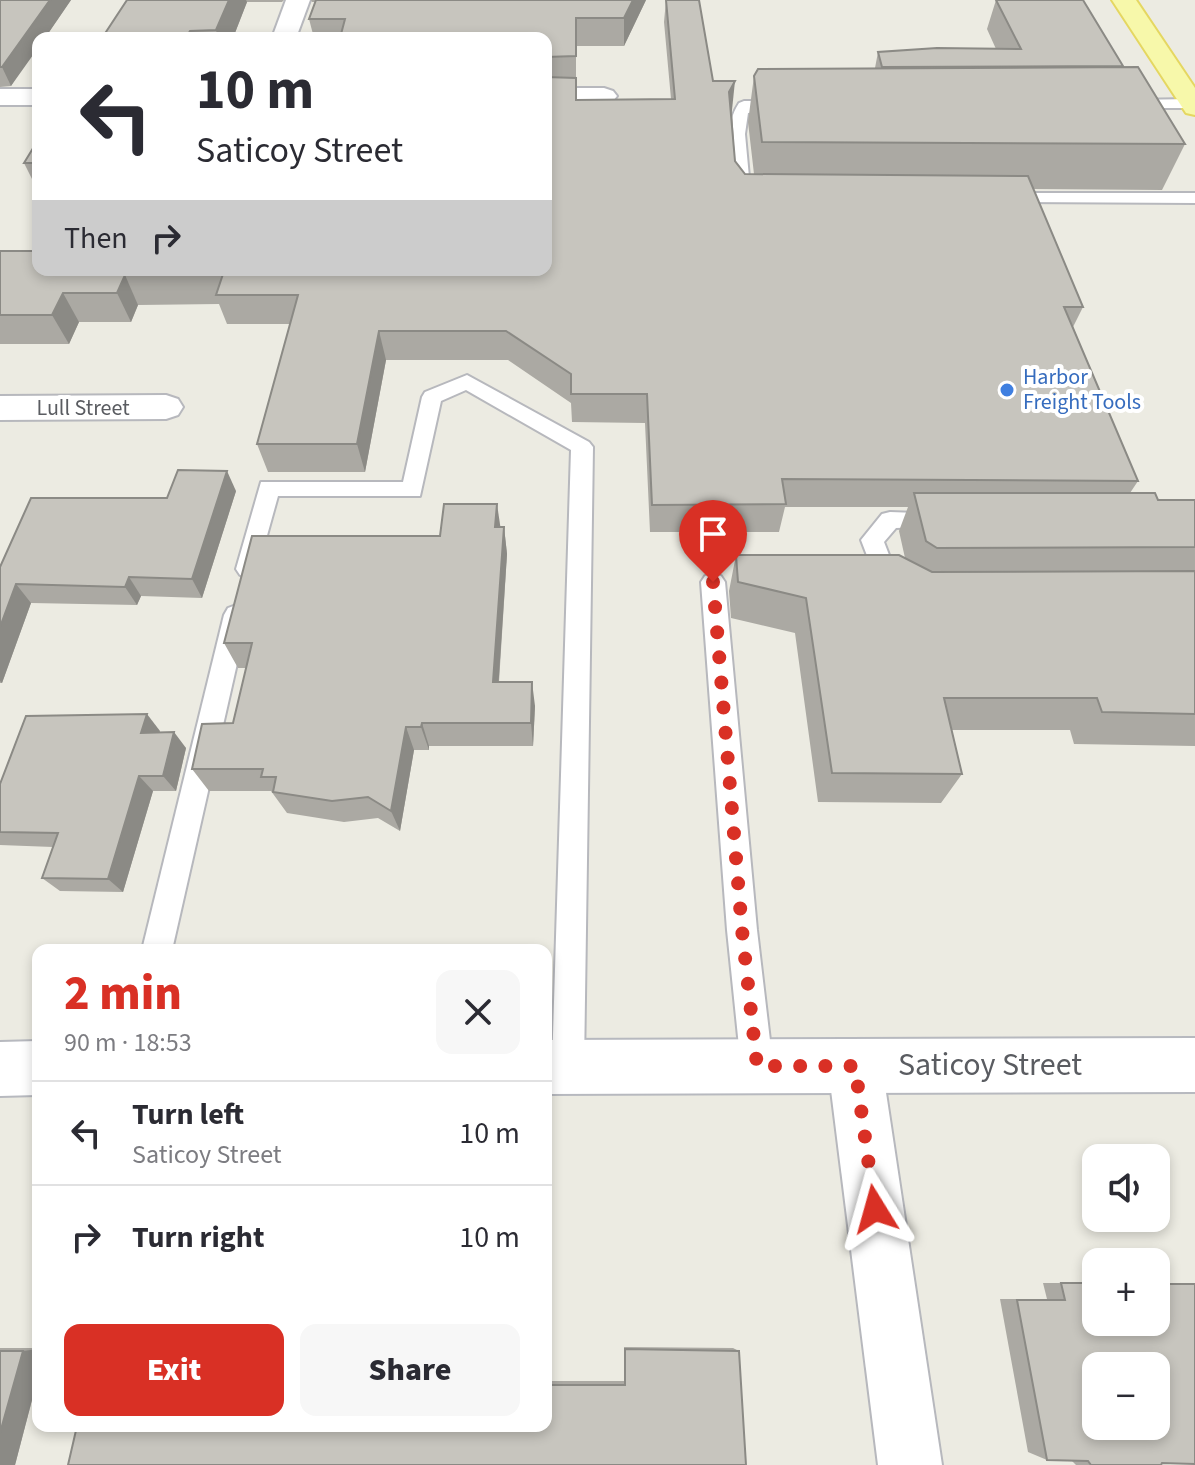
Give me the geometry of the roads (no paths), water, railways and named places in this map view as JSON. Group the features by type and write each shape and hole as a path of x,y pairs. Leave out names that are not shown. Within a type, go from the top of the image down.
{"main road":[{"path":"1124,0 1190,93"}],"street":[{"path":"286,32 298,0"},
{"path":"552,96 604,96"},
{"path":"0,97 32,97"},
{"name":"Lull Street","path":"0,408 166,407"},
{"name":"Saticoy Street","path":"557,1067 1195,1065"},
{"path":"855,1066 910,1465"},
{"path":"0,1069 32,1068"}],"lane":[{"path":"1114,105 1190,93"},
{"path":"774,196 748,196 743,192 737,121 740,109 744,106 807,106"},
{"path":"991,198 1195,198"},
{"path":"158,944 203,745 269,488 412,490 432,397 467,382 582,447 557,1067"},
{"path":"915,596 886,578 872,540 890,520 966,520"},
{"path":"713,582 742,930 757,1066"}],"place":[{"name":"Harbor Freight Tools","path":"1007,390"}]}
